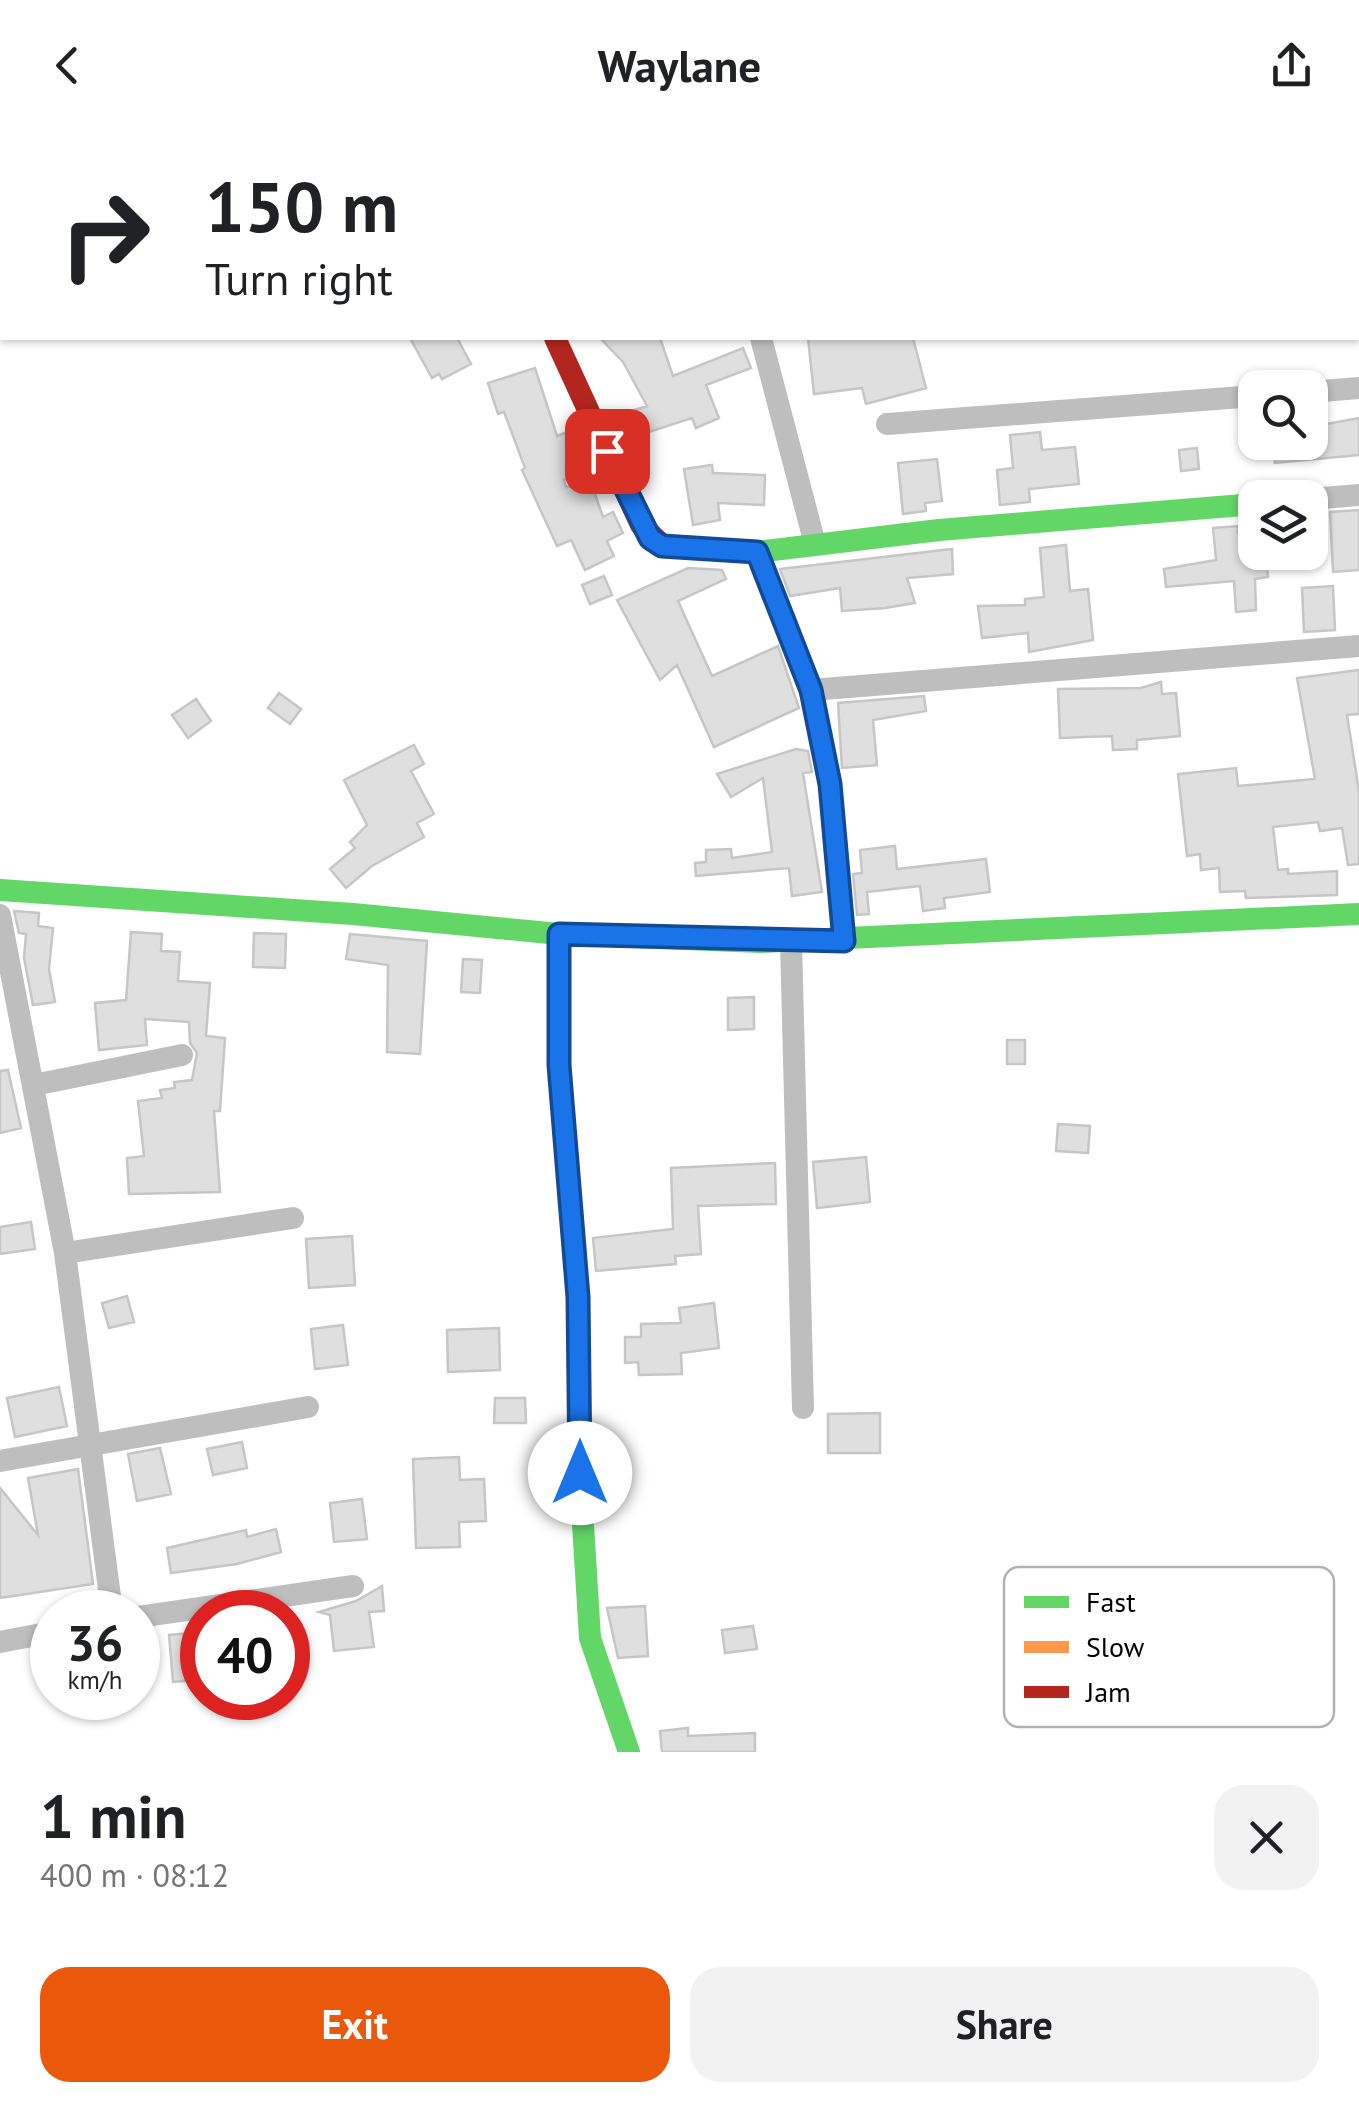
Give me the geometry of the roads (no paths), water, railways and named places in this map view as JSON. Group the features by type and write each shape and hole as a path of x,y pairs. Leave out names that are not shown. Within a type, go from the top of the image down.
{"street":[{"path":"555,340 650,538 662,546 757,552 1238,506"},
{"path":"762,340 815,544"},
{"path":"1328,391 1359,388"},
{"path":"887,424 1238,397"},
{"path":"1328,498 1359,495"},
{"path":"757,552 811,690 830,784 844,941"},
{"path":"811,690 1359,646"},
{"path":"0,890 353,914 559,934 791,942 1359,914"},
{"path":"0,915 65,1253 109,1590"},
{"path":"559,934 559,1065 578,1297 580,1528 590,1638 629,1752"},
{"path":"791,942 803,1408"},
{"path":"34,1086 182,1055"},
{"path":"65,1253 293,1218"},
{"path":"0,1461 308,1406"},
{"path":"160,1614 353,1586"},
{"path":"0,1642 30,1636"}]}
